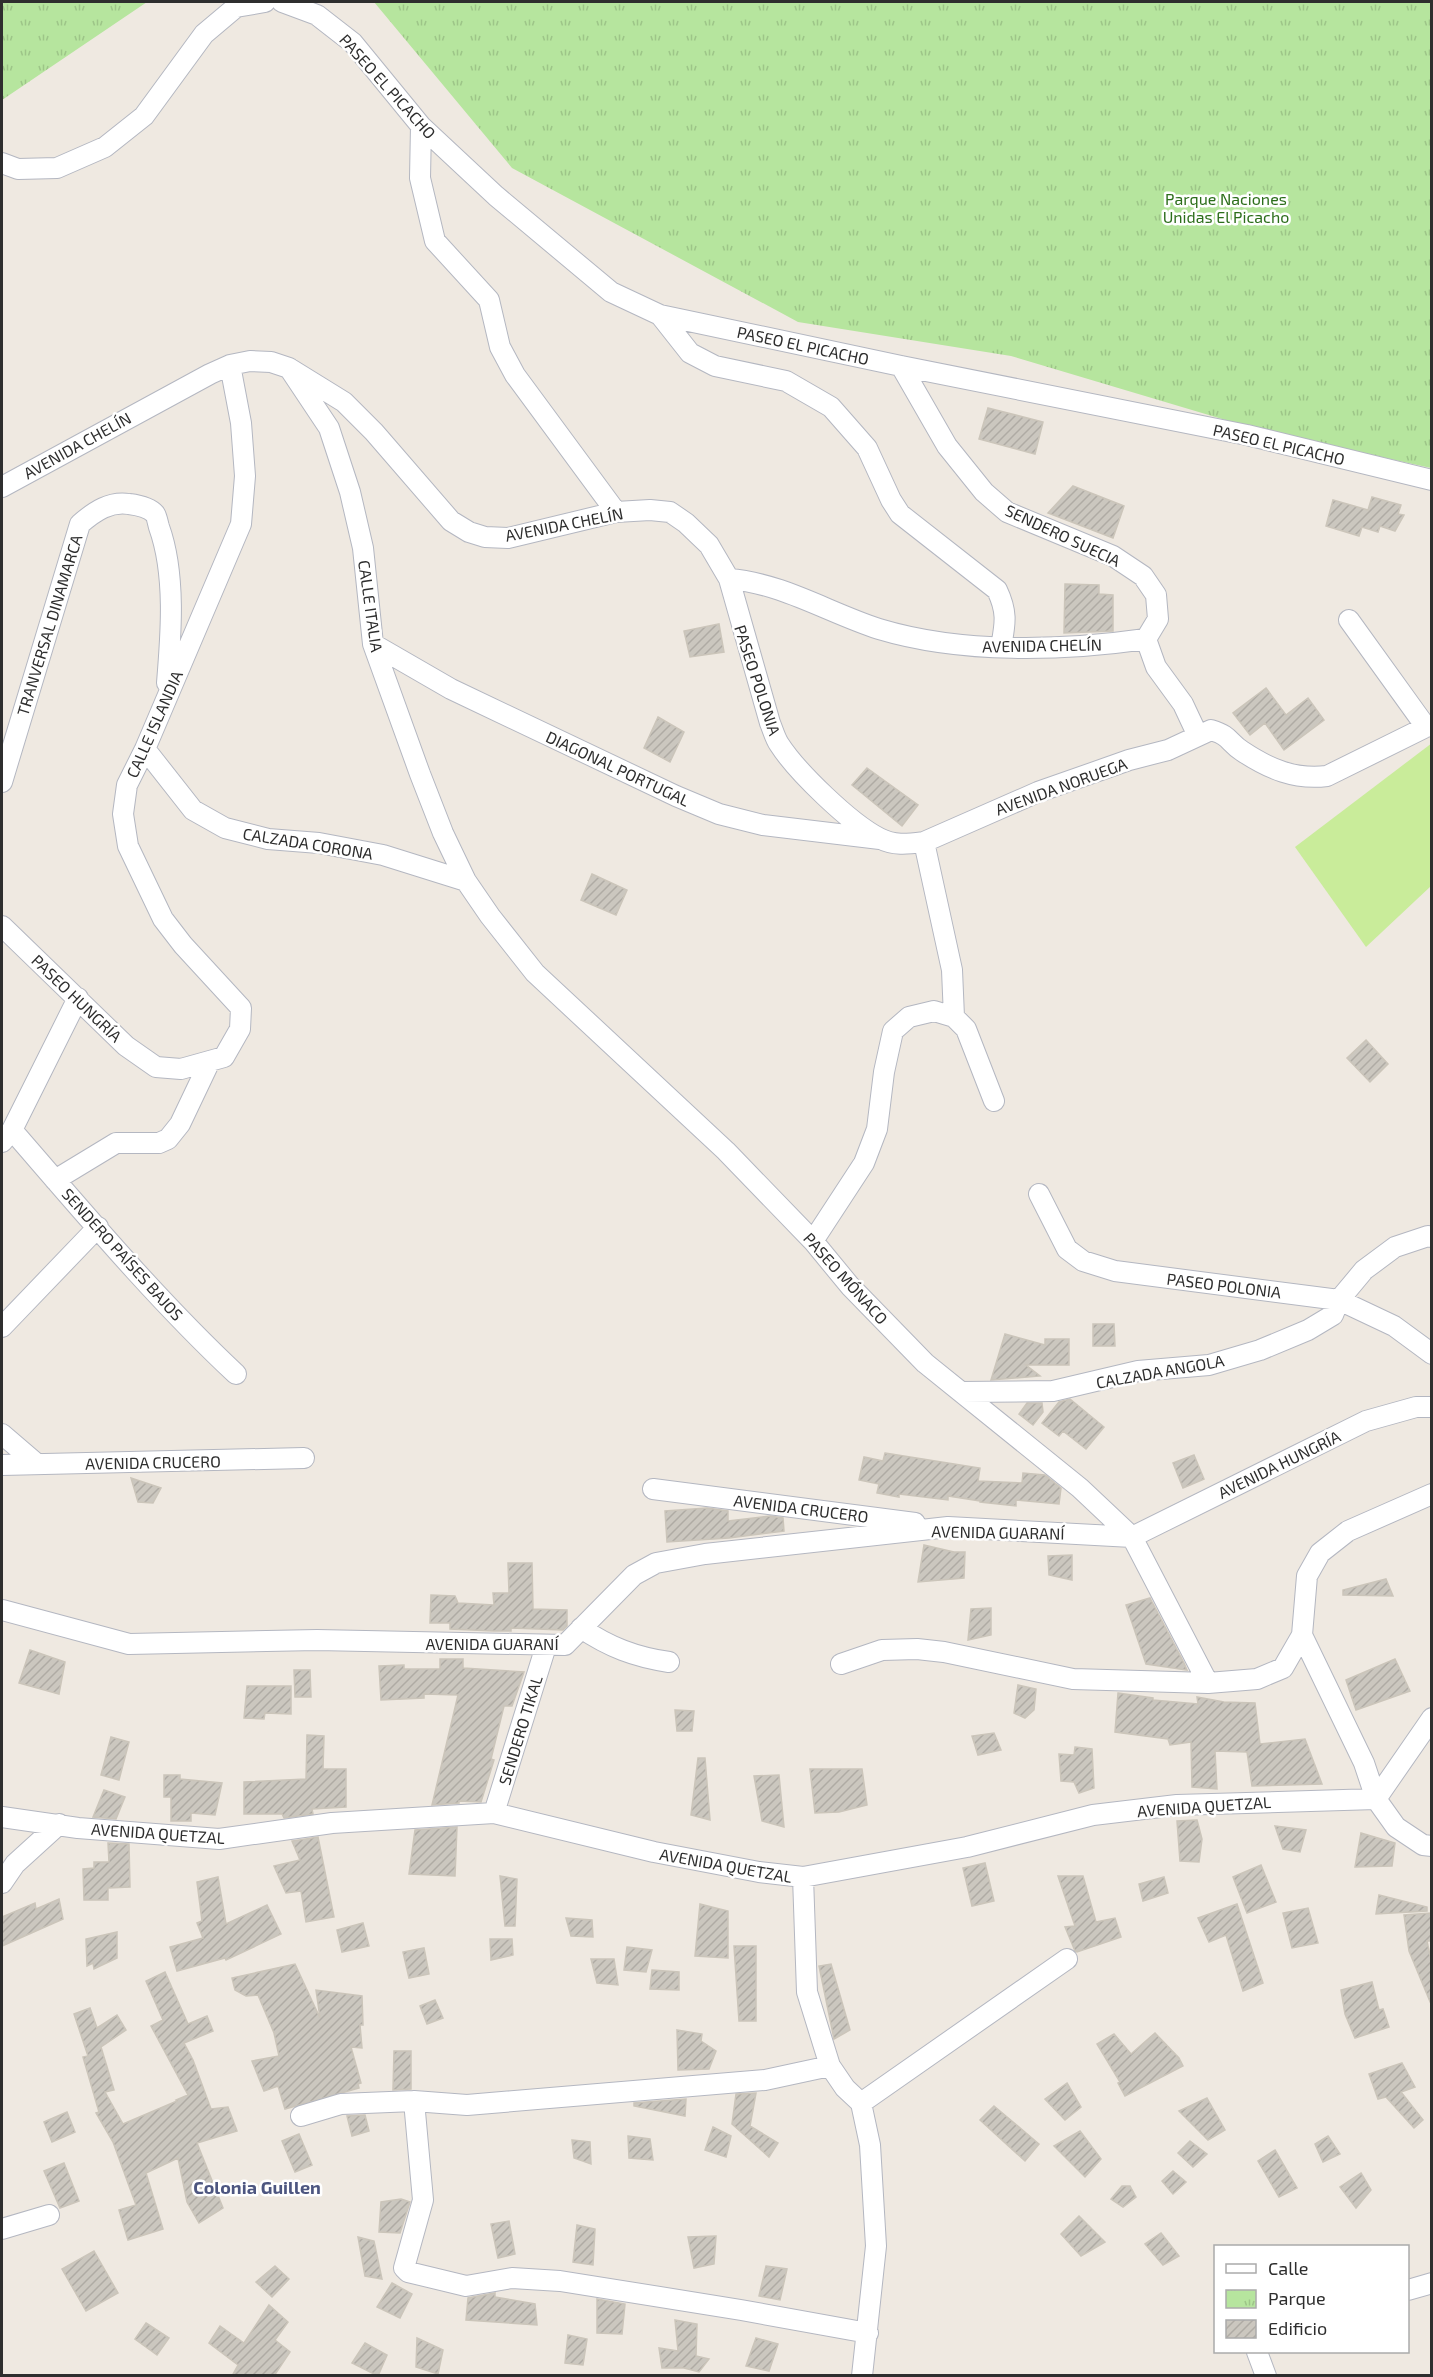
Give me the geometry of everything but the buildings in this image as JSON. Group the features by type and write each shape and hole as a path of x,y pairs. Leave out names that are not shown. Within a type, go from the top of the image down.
{"street":[{"path":"2,163 18,169 57,168 105,147 144,116 204,34 236,7 265,2"},
{"name":"PASEO EL PICACHO","path":"282,2 317,15 353,42 421,126 496,196 611,292 660,315 1247,435 1431,480"},
{"path":"421,126 420,178 435,241 489,300 500,347 515,375 616,512"},
{"path":"660,315 690,353 715,366 786,381 831,407 867,448 900,514 998,590 1004,604 1006,618 1001,647"},
{"name":"AVENIDA CHELÍN","path":"2,487 176,391 230,365 250,361 271,362 289,368 344,402 374,432 451,521 469,532 485,537 508,538 616,512 650,510 670,512 709,544 729,579 753,580 879,629 942,644 1001,647 1110,644 1146,639"},
{"name":"CALLE ISLANDIA","path":"156,1067 181,1069 224,1057 240,1029 241,1008 183,945 163,919 128,846 123,814 127,785 165,704 241,524 245,476 242,433 230,365"},
{"name":"SENDERO SUECIA","path":"901,366 947,446 984,492 1007,512 1113,556 1143,576 1156,595 1158,619 1146,639"},
{"name":"CALLE ITALIA","path":"289,368 329,428 350,492 363,548 373,644 439,823 466,881"},
{"name":"TRANVERSAL DINAMARCA","path":"2,782 80,524 95,512 118,503 141,506 155,514 163,537 170,606 170,642 165,704"},
{"name":"PASEO POLONIA","path":"729,579 770,723 777,741 788,756 830,799 880,838 899,845 924,842"},
{"path":"1146,639 1156,667 1183,704 1198,736 1211,730 1225,735 1241,751 1250,756 1288,775 1309,778 1327,776 1429,726 1349,621"},
{"name":"DIAGONAL PORTUGAL","path":"373,644 451,689 676,796 719,814 764,825 880,838"},
{"name":"AVENIDA NORUEGA","path":"924,842 1038,792 1129,760 1168,750 1198,736"},
{"name":"CALZADA CORONA","path":"145,749 193,810 225,828 268,839 319,843 383,855 466,881"},
{"path":"924,842 952,970 954,1017"},
{"name":"PASEO MÓNACO","path":"466,881 535,973 726,1151 813,1241 850,1286 925,1363 1080,1488 1132,1537 1208,1683"},
{"name":"PASEO HUNGRÍA","path":"2,926 126,1046 156,1067"},
{"path":"7,1136 78,998"},
{"path":"813,1241 864,1163 877,1130 884,1072 893,1031 909,1017 934,1011 954,1017 966,1029 994,1101"},
{"path":"55,1180 116,1143 159,1143 168,1139 180,1125 210,1061"},
{"name":"SENDERO PAÍSES BAJOS","path":"7,1136 55,1180 209,1348 236,1374"},
{"name":"PASEO POLONIA","path":"1039,1194 1067,1249 1083,1260 1114,1271 1339,1300 1394,1326 1431,1354"},
{"path":"2,1327 98,1227"},
{"name":"CALZADA ANGOLA","path":"962,1392 1053,1391 1138,1371 1209,1365 1260,1350 1308,1330 1333,1315 1339,1300 1365,1270 1395,1246 1431,1237"},
{"name":"AVENIDA HUNGRÍA","path":"1132,1537 1366,1421 1416,1407 1431,1407"},
{"path":"2,1434 37,1464"},
{"name":"AVENIDA CRUCERO","path":"2,1465 304,1458"},
{"name":"AVENIDA CRUCERO","path":"654,1489 948,1527"},
{"path":"842,1664 882,1650 917,1649 944,1652 1073,1680 1208,1683 1257,1679 1283,1668 1302,1635 1307,1576 1320,1553 1348,1531 1431,1494"},
{"name":"AVENIDA GUARANÍ","path":"2,1610 129,1644 317,1640 565,1645 634,1575 656,1563 705,1554 948,1527 1132,1537"},
{"path":"581,1628 597,1639 639,1658 669,1662"},
{"path":"1302,1635 1364,1763 1376,1799 1396,1827 1423,1845 1431,1846"},
{"name":"SENDERO TIKAL","path":"494,1813 546,1646"},
{"path":"1376,1799 1431,1718"},
{"name":"AVENIDA QUETZAL","path":"2,1817 124,1832 219,1839 332,1823 494,1813 654,1852 759,1872 803,1877 968,1847 1093,1815 1177,1805 1376,1799"},
{"path":"2,1883 15,1864 58,1824"},
{"path":"803,1877 807,1992 830,2066 845,2088 861,2103 870,2145 876,2246 862,2376"},
{"path":"861,2103 1067,1959"},
{"path":"301,2116 341,2104 414,2100 466,2105 765,2080 830,2066"},
{"path":"414,2100 422,2167 423,2200 404,2268 408,2272 466,2286 512,2278 560,2281 868,2332"},
{"path":"2,2229 49,2215"},
{"path":"1409,2289 1431,2283"},
{"path":"1257,2353 1266,2376"}],"green space":[{"path":"2,2 147,2 2,100"},
{"name":"Parque Naciones Unidas El Picacho","path":"374,2 1431,2 1431,468 1259,430 1011,356 798,322 512,168"},
{"path":"1432,743 1431,886 1366,947 1295,847"}],"district":[{"name":"Colonia Guillen","path":"257,2187"}]}
